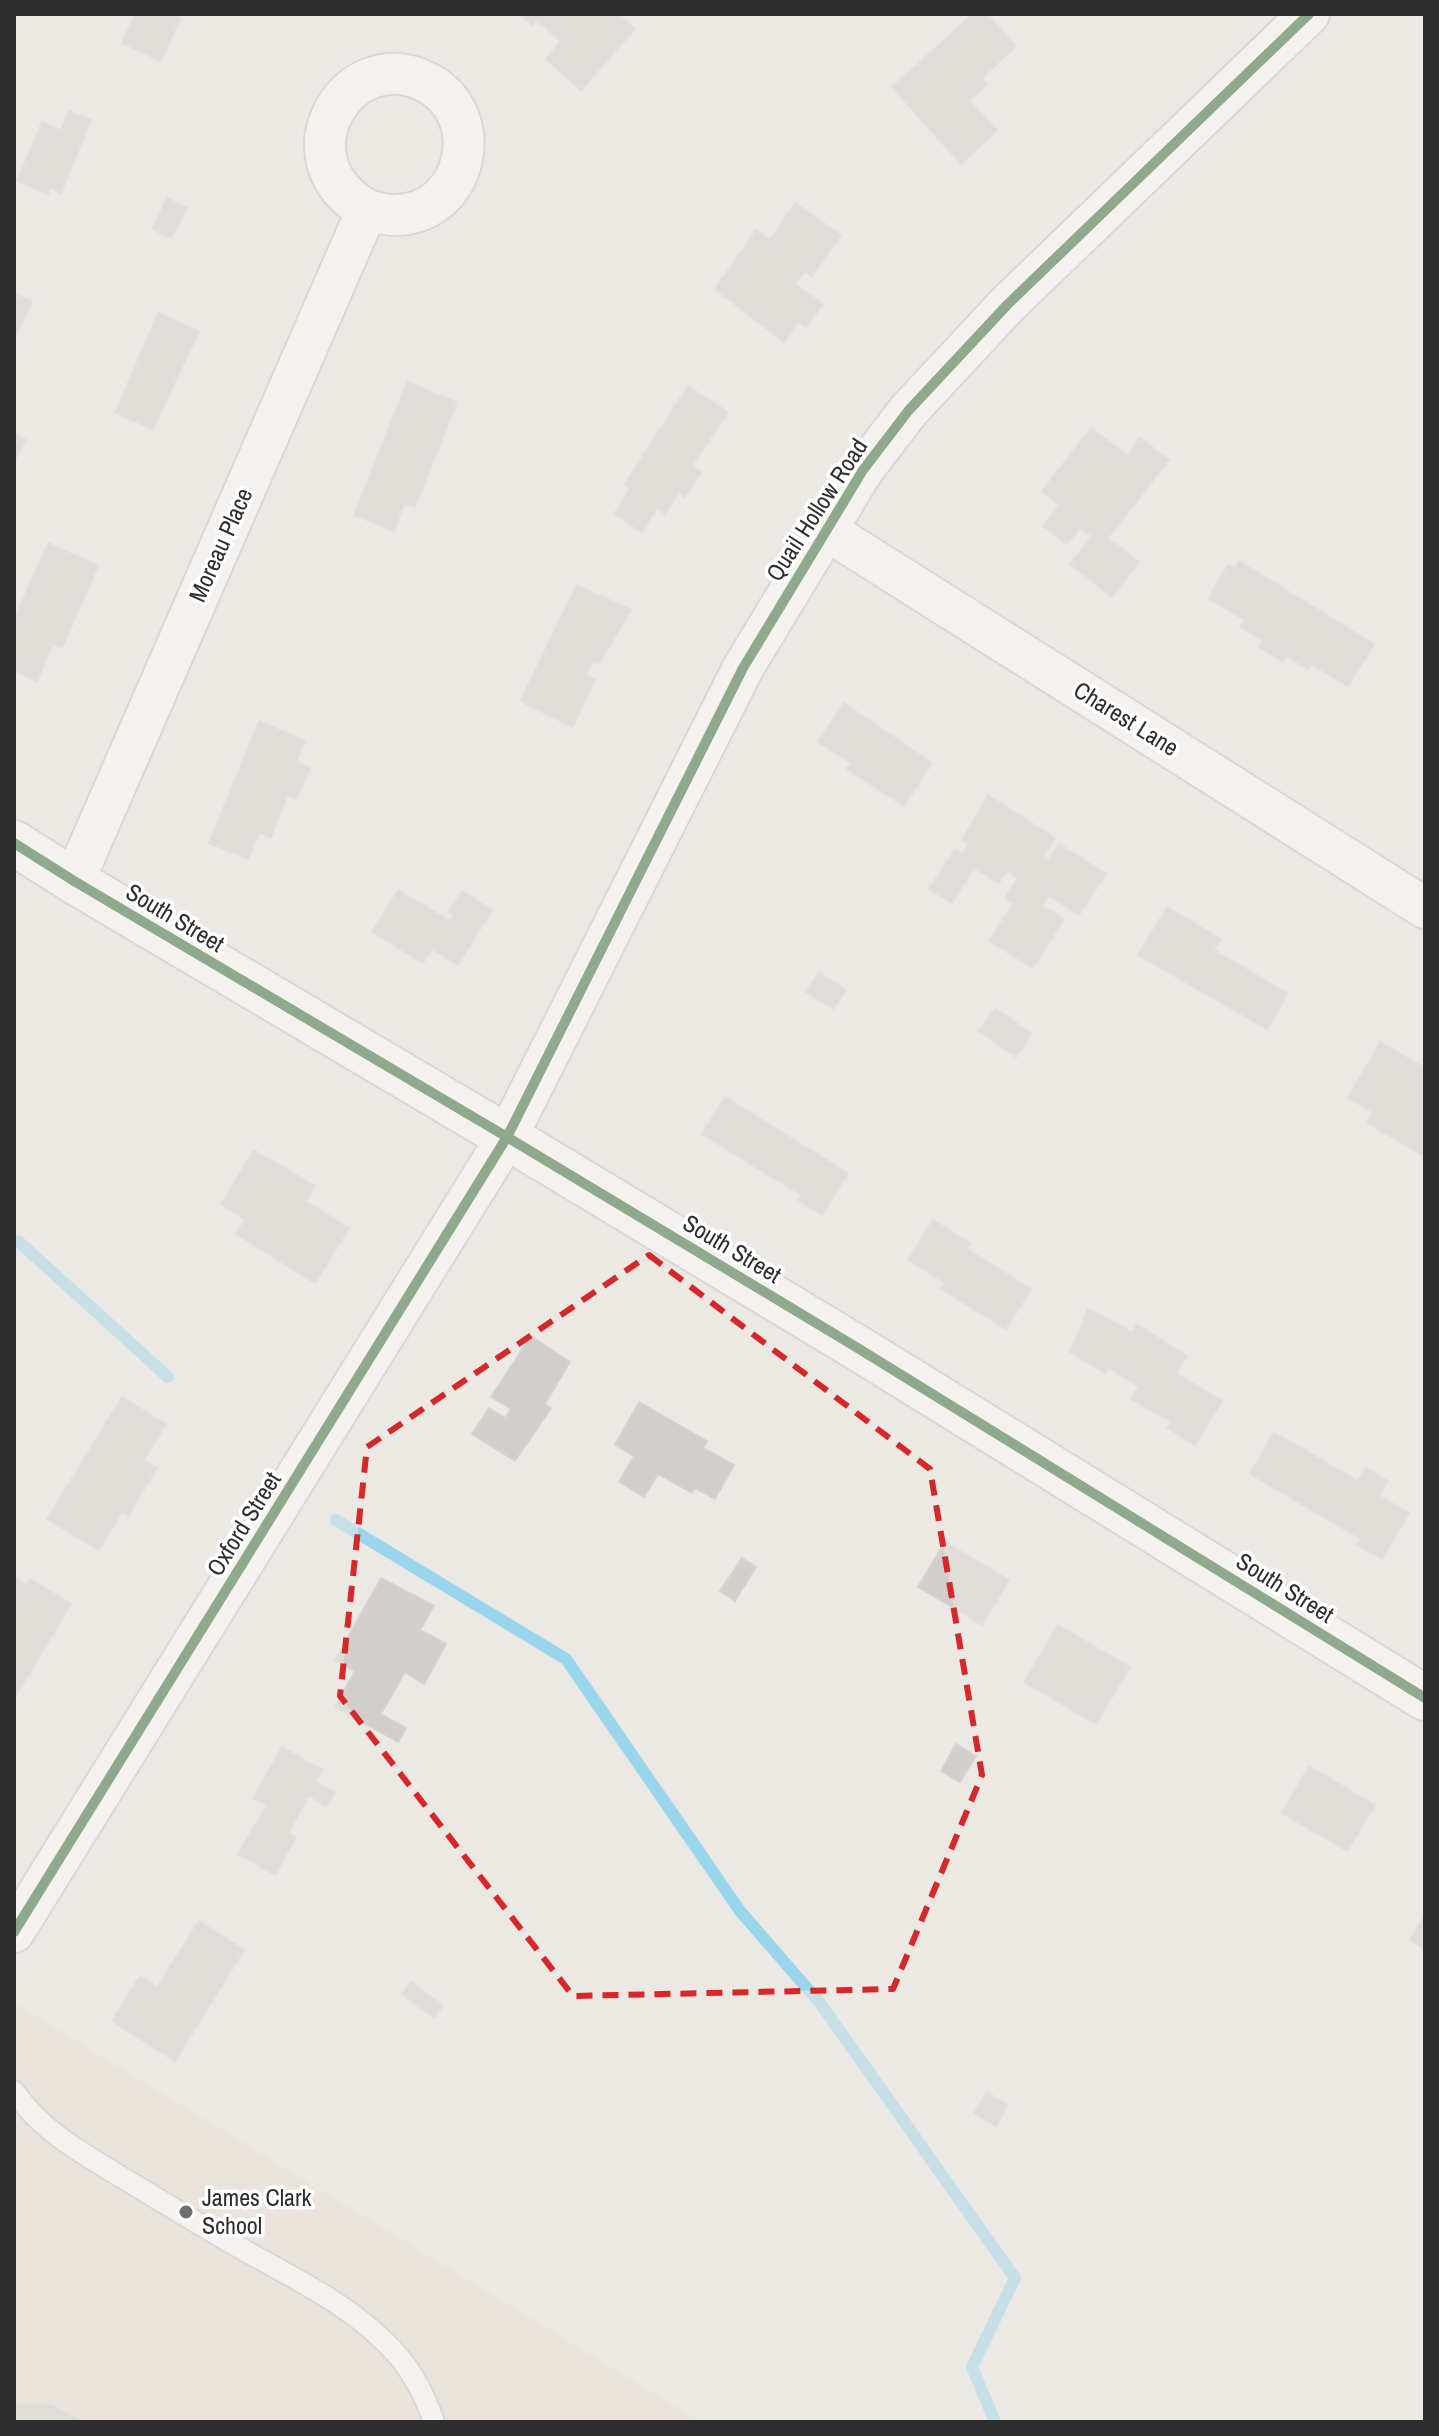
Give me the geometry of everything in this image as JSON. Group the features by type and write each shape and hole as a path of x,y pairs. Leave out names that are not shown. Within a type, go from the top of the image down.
{"street":[{"name":"Quail Hollow Road","path":"507,1137 743,668 863,470 904,417 989,324 1309,14"},
{"name":"Moreau Place","path":"74,881 367,210"},
{"name":"Charest Lane","path":"826,530 1425,908"},
{"name":"South Street","path":"17,850 507,1137 1425,1698"},
{"name":"Oxford Street","path":"14,1932 507,1137"}],"lane":[{"path":"14,2091 50,2132 65,2143 290,2275 370,2328 404,2362 434,2422"}],"highlighted area":[{"path":"649,1255 930,1469 982,1775 893,1989 573,1996 340,1696 367,1447"}],"shaded area":[{"name":"James Clark School","path":"14,2003 701,2422 14,2422"}],"building":[{"path":"135,14 171,14 180,19 161,61 122,43"},
{"path":"519,14 617,14 635,29 581,90 546,59 561,41 536,20 532,25"},
{"path":"973,14 987,14 1016,46 982,78 987,84 969,101 997,130 961,164 892,87"},
{"path":"69,111 91,120 61,193 51,188 48,194 17,181 42,122 61,130"},
{"path":"167,198 187,208 171,238 152,229"},
{"path":"795,203 841,235 812,276 805,271 795,284 823,304 806,328 798,323 784,342 715,289 756,230 770,240"},
{"path":"14,293 32,302 14,339"},
{"path":"158,313 199,331 153,429 115,413"},
{"path":"407,382 457,402 415,507 404,504 394,531 354,515"},
{"path":"688,386 728,412 692,466 701,472 685,497 679,492 665,514 657,508 642,532 614,514 630,489 624,485"},
{"path":"1091,428 1127,455 1140,438 1169,460 1108,538 1139,562 1112,597 1070,564 1092,536 1080,528 1067,544 1043,526 1059,505 1042,491"},
{"path":"14,433 26,440 14,461"},
{"path":"48,543 98,566 62,648 53,644 37,681 14,670 14,620"},
{"path":"1239,561 1374,644 1348,686 1311,664 1308,669 1287,656 1283,662 1259,647 1263,641 1240,626 1244,620 1208,598 1228,565 1235,569"},
{"path":"577,585 631,610 599,664 593,661 586,675 595,680 573,727 520,701"},
{"path":"844,703 932,763 904,806 847,769 851,763 818,742"},
{"path":"259,721 305,741 296,762 310,768 296,800 287,796 271,837 259,833 248,859 209,843"},
{"path":"988,795 1055,838 1044,856 1049,860 1059,844 1106,874 1079,915 1049,896 1043,906 1064,919 1033,968 989,941 1013,904 1005,898 1018,878 1006,871 999,883 974,868 952,903 929,889 955,850 962,853 968,844 962,840"},
{"path":"398,890 450,921 454,915 449,911 462,891 492,910 458,965 432,949 423,963 372,932"},
{"path":"1167,907 1221,939 1214,950 1288,994 1267,1029 1138,955"},
{"path":"819,972 846,990 833,1009 806,992"},
{"path":"995,1008 1032,1034 1016,1057 979,1031"},
{"path":"1380,1042 1425,1068 1425,1156 1367,1123 1373,1112 1348,1098"},
{"path":"725,1097 848,1173 822,1215 798,1200 801,1195 702,1134"},
{"path":"254,1150 315,1186 306,1201 349,1228 315,1283 236,1234 245,1220 221,1204"},
{"path":"933,1220 970,1243 967,1249 1031,1289 1006,1329 941,1289 945,1283 908,1260"},
{"path":"1088,1309 1132,1332 1136,1324 1187,1356 1176,1373 1222,1401 1195,1445 1167,1428 1172,1422 1131,1399 1139,1387 1109,1368 1105,1373 1070,1352"},
{"path":"531,1336 570,1362 545,1404 551,1408 515,1461 472,1434 489,1408 505,1418 511,1409 491,1397"},
{"path":"122,1397 166,1424 144,1460 157,1468 128,1516 122,1512 99,1550 47,1519"},
{"path":"639,1402 707,1441 703,1448 734,1465 715,1499 695,1488 692,1493 658,1474 644,1497 619,1482 634,1456 615,1445"},
{"path":"1274,1432 1358,1481 1366,1468 1388,1481 1380,1496 1409,1513 1382,1559 1357,1545 1361,1539 1250,1474"},
{"path":"945,1542 1009,1580 982,1625 918,1587"},
{"path":"742,1558 756,1567 735,1601 720,1591"},
{"path":"14,1577 27,1585 30,1579 71,1604 14,1699"},
{"path":"381,1578 434,1606 420,1630 446,1644 424,1684 405,1672 381,1714 406,1728 398,1742 335,1707 355,1671 335,1660"},
{"path":"1058,1625 1130,1667 1096,1724 1024,1682"},
{"path":"956,1744 976,1756 960,1782 941,1771"},
{"path":"282,1747 323,1770 316,1781 335,1792 326,1806 309,1796 288,1833 296,1837 275,1875 238,1854 267,1805 253,1798"},
{"path":"1309,1766 1375,1805 1347,1851 1282,1813"},
{"path":"1425,1915 1425,1949 1410,1940"},
{"path":"199,1921 244,1950 175,2061 112,2021 140,1976 157,1987"},
{"path":"411,1982 443,2006 434,2018 402,1994"},
{"path":"987,2092 1008,2105 996,2126 974,2113"},
{"path":"14,2404 52,2405 81,2422 14,2422"}],"waterway":[{"path":"18,1241 168,1377"},
{"path":"336,1520 566,1659 740,1911 820,2003 1015,2278 972,2367 995,2422"}],"cycle path":[{"path":"14,1932 507,1137 743,668 863,470 909,410 1008,304 1309,14"},
{"path":"14,843 856,1347 1425,1698"}],"place":[{"name":"James Clark School","path":"186,2212"}]}
